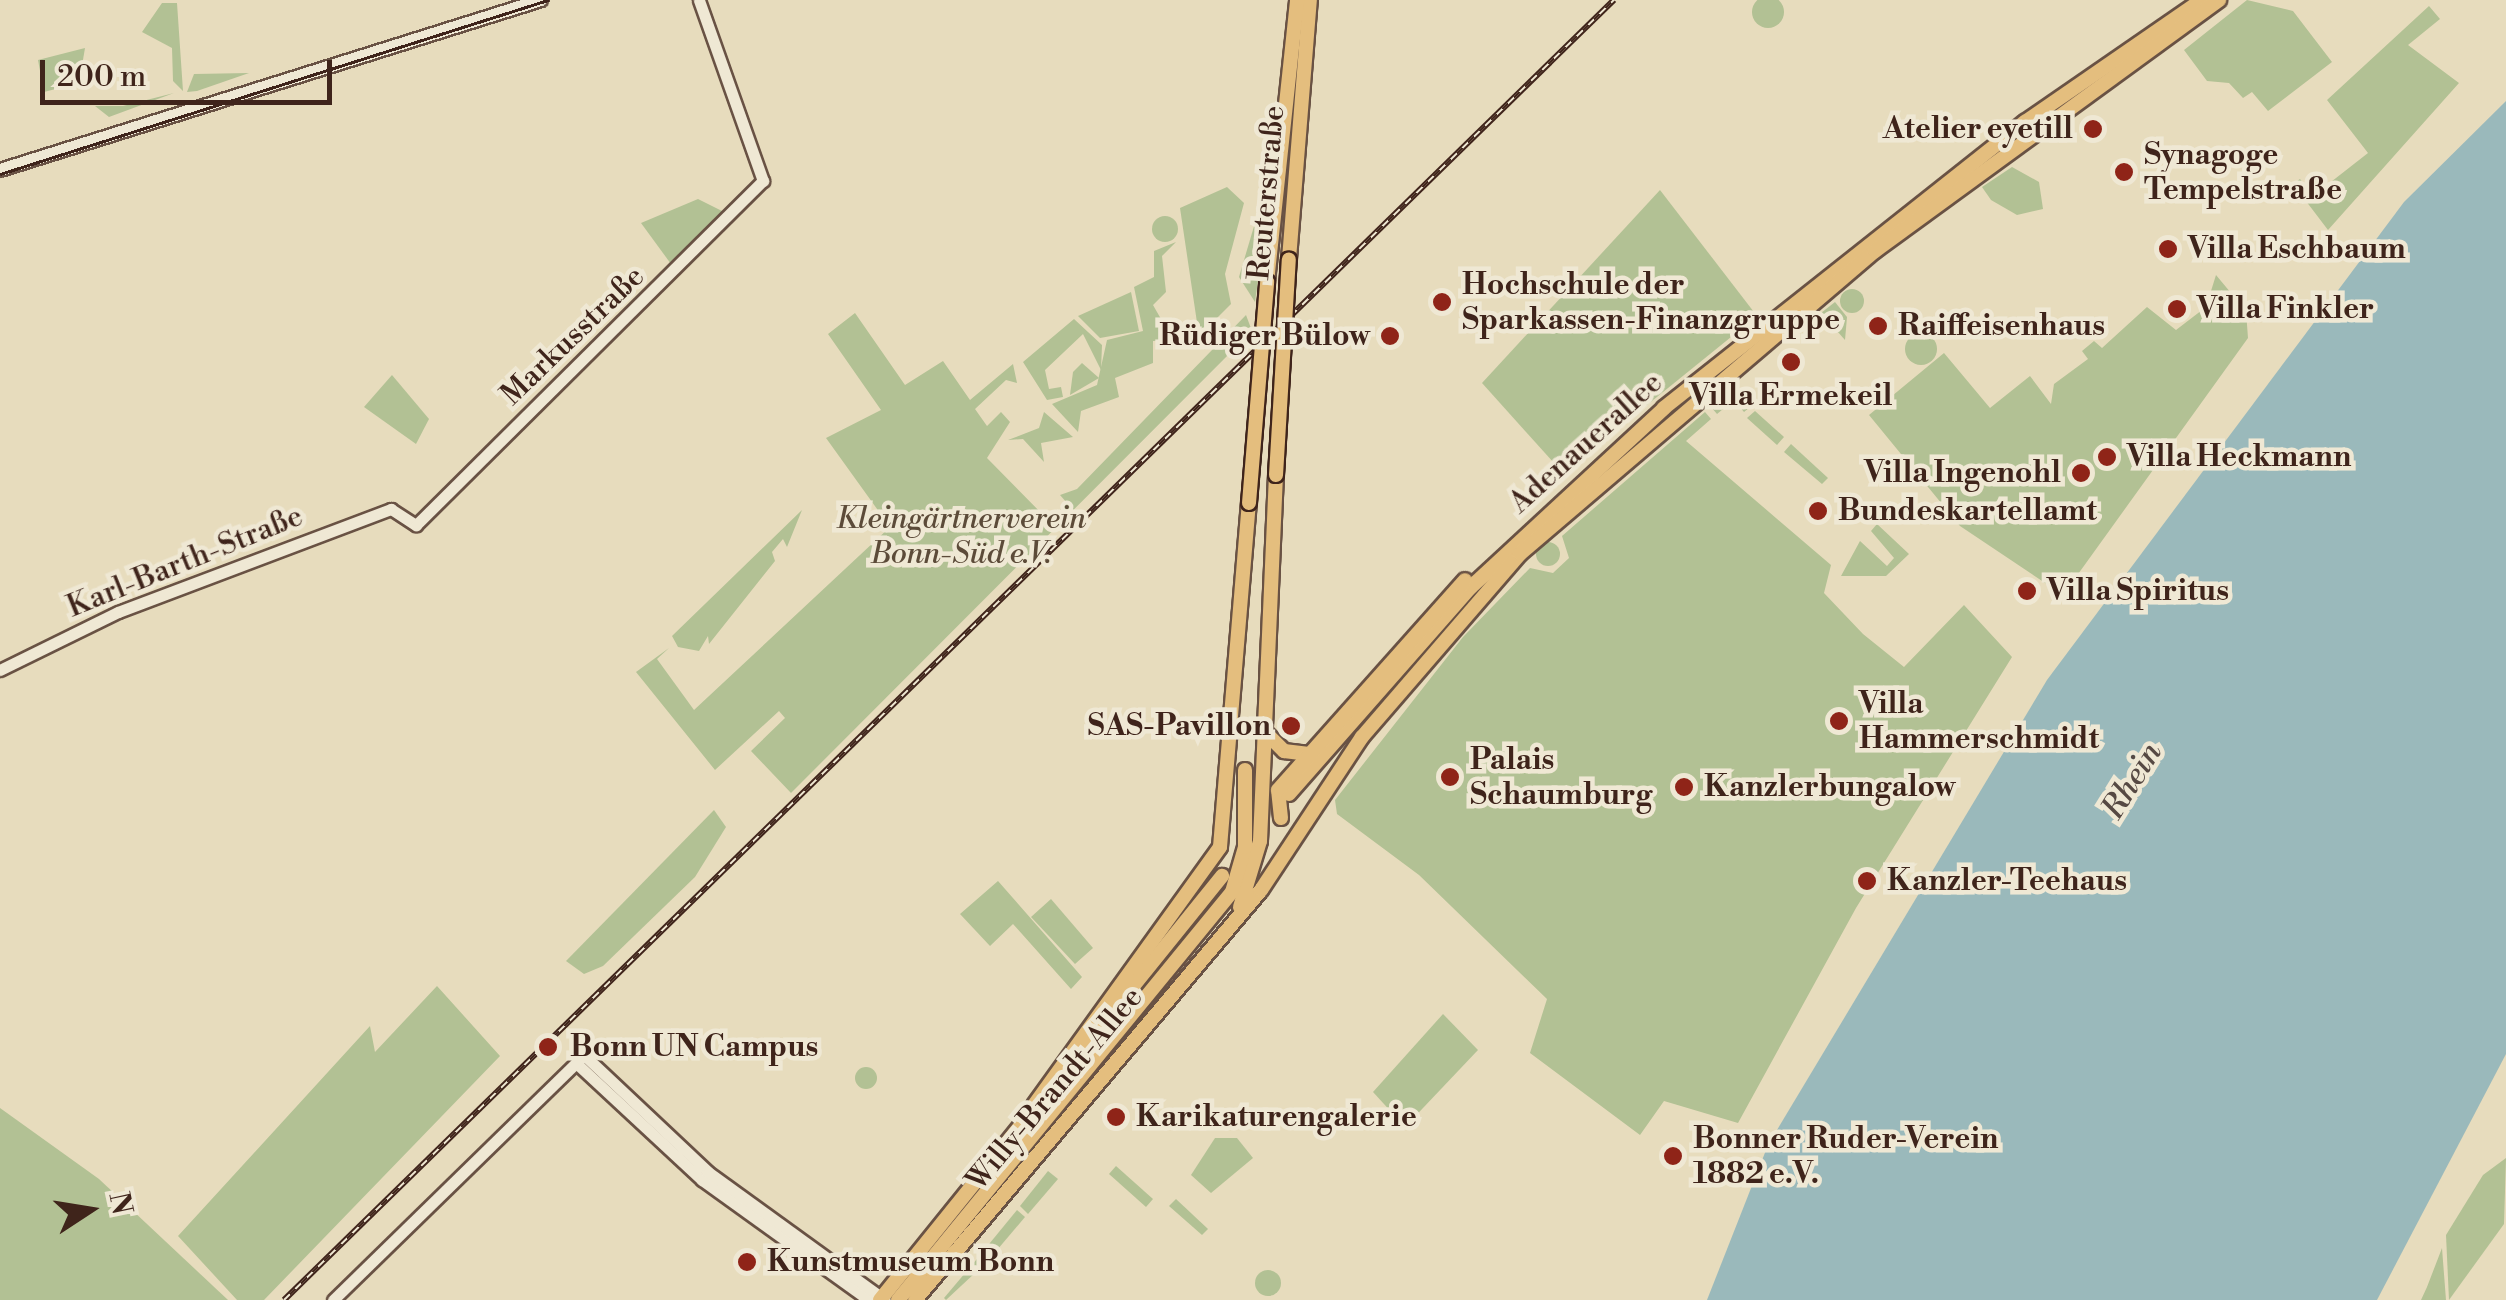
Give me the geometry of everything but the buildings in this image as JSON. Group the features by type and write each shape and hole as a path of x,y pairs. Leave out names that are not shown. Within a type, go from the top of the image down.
{"main road":[{"path":"0,170 541,0"},
{"path":"1297,0 1308,34"},
{"name":"Reuterstraße","path":"1215,858 1233,732 1268,282 1297,0"},
{"name":"Reuterstraße","path":"1238,913 1256,866 1261,804 1289,260 1310,0"},
{"name":"Adenauerallee","path":"1288,794 1518,541 1816,284 2202,0"},
{"name":"Adenauerallee","path":"1314,811 1435,645 1590,487 1921,215 2219,0"},
{"path":"1280,818 1278,790 1307,754 1470,576 1518,541"},
{"path":"1263,730 1284,751 1307,754"},
{"path":"1233,732 1261,804 1280,818 1314,811"},
{"path":"1024,1143 1042,1137 1232,892 1246,848 1245,770"},
{"name":"Willy-Brandt-Allee","path":"915,1300 1042,1137 1238,913 1314,811"},
{"name":"Willy-Brandt-Allee","path":"883,1299 1034,1105 1215,858"},
{"name":"Willy-Brandt-Allee","path":"1034,1105 1102,1031 1222,876"},
{"path":"883,1299 1024,1143 1102,1031"}],"street":[{"name":"Markusstraße","path":"391,509 416,525 764,181 699,0"},
{"name":"Karl-Barth-Straße","path":"0,670 118,612 391,509"},
{"path":"333,1300 580,1059 708,1172 883,1299"}],"green space":[{"path":"1768,-4 1779,1 1784,12 1779,23 1768,28 1757,23 1752,12 1757,1"},
{"path":"2247,0 2293,11 2332,62 2268,111 2252,92 2243,98 2229,83 2207,81 2184,50"},
{"path":"162,3 177,3 183,91 173,81 172,48 142,32"},
{"path":"2429,6 2440,19 2408,45 2459,83 2328,230 2293,184 2300,179 2313,196 2368,153 2327,100"},
{"path":"85,48 79,83 44,92 38,60"},
{"path":"249,73 197,91 187,92 194,74"},
{"path":"174,93 109,117 95,106 123,106"},
{"path":"1276,152 1255,302 1239,277"},
{"path":"2012,167 2039,182 2043,209 2017,215 1991,200 1982,187"},
{"path":"1227,187 1244,203 1225,274 1231,304 1199,336 1180,208"},
{"path":"1660,190 1757,316 1563,473 1482,383"},
{"path":"698,199 724,212 671,264 641,223"},
{"path":"1165,216 1174,220 1178,229 1174,238 1165,242 1156,238 1152,229 1156,220"},
{"path":"1176,242 1162,256 1166,292 1153,305 1173,340 1153,341 1153,363 1115,378 1119,397 1081,411 1078,432 1052,404 1097,385 1107,340 1143,331 1134,287 1154,277 1154,251"},
{"path":"2216,275 2246,311 2248,338 2063,595 1960,526 1869,415 1944,353 1990,408 2030,376 2051,404 2054,384 2088,359 2082,351 2094,341 2102,348 2147,307 2176,330 2206,307"},
{"path":"1852,289 1861,292 1861,310 1852,313 1843,310 1840,301 1843,292"},
{"path":"1131,292 1139,331 1100,338 1078,316"},
{"path":"1835,302 1847,317 1845,340 1821,313"},
{"name":"Kleingärtnerverein Bonn-Süd e.V.","path":"855,313 905,385 943,361 970,400 1013,364 1017,383 1006,380 975,409 987,426 1001,412 1010,422 987,458 1049,521 1067,503 1060,495 1077,489 1246,315 1252,331 791,793 751,751 785,718 779,711 715,770 636,672 669,648 657,659 694,710 890,527 826,438 881,410 828,334"},
{"path":"1074,319 1102,345 1101,370 1083,334 1045,370 1049,389 1061,387 1063,397 1047,400 1023,362"},
{"path":"1921,333 1932,338 1937,349 1932,360 1921,365 1910,360 1905,349 1910,338"},
{"path":"1082,363 1099,378 1070,395 1073,372"},
{"path":"392,375 429,419 416,444 364,407"},
{"path":"1730,391 1750,407 1744,412 1734,400 1717,414 1711,407"},
{"path":"1755,411 1784,437 1777,445 1747,418"},
{"path":"1044,412 1073,437 1041,443 1044,462 1023,439 1008,440 1039,428"},
{"path":"1705,412 1711,419 1686,441 1831,565 1824,593 1863,634 1904,667 1964,605 2012,657 1856,908 1738,1123 1664,1101 1640,1135 1530,1053 1547,999 1419,875 1337,814 1335,800 1463,637 1530,568 1553,573 1569,558 1562,536"},
{"path":"1791,444 1828,478 1822,484 1784,452"},
{"path":"802,510 787,547 783,539 772,552 775,561 709,644 708,636 699,651 678,647 672,636"},
{"path":"1877,524 1909,554 1886,576 1841,576 1860,541 1887,566 1894,558 1871,531"},
{"path":"1543,542 1553,542 1560,554 1553,566 1543,566 1536,559 1536,549"},
{"path":"714,810 726,827 695,877 603,966 584,974 566,961"},
{"path":"998,881 1082,977 1071,989 1013,924 990,946 960,914"},
{"path":"1051,899 1093,948 1075,964 1031,917"},
{"path":"437,986 500,1056 264,1300 237,1300 178,1236 370,1026 375,1052"},
{"path":"1443,1014 1478,1050 1405,1127 1373,1092"},
{"path":"866,1067 874,1070 874,1086 866,1089 858,1086 855,1078 858,1070"},
{"path":"0,1108 99,1179 228,1300 0,1300"},
{"path":"1215,1138 1237,1138 1253,1158 1211,1193 1191,1175"},
{"path":"2506,1158 2504,1224 2449,1300 2446,1235 2483,1175"},
{"path":"1116,1166 1153,1199 1146,1207 1109,1174"},
{"path":"1048,1171 1058,1179 1028,1214 1020,1206"},
{"path":"1176,1199 1208,1229 1202,1235 1169,1206"},
{"path":"1017,1210 1025,1217 992,1256 985,1249"},
{"path":"2442,1248 2446,1300 2421,1300 2427,1287"},
{"path":"982,1253 990,1259 946,1300 944,1298"},
{"path":"1268,1270 1277,1274 1281,1283 1277,1292 1268,1296 1259,1292 1255,1283 1259,1274"}],"water":[{"name":"Rhein","path":"2506,101 2506,1054 2377,1300 1707,1300 1768,1145 2047,680 2404,202"}],"tram line":[{"path":"0,174 548,0"}],"railway":[{"path":"284,1300 1614,0"}],"place":[{"name":"Atelier eyetill","path":"2093,129"},
{"name":"Synagoge Tempelstraße","path":"2124,172"},
{"name":"Villa Eschbaum","path":"2168,249"},
{"name":"Hochschule der Sparkassen-Finanzgruppe","path":"1442,302"},
{"name":"Villa Finkler","path":"2177,309"},
{"name":"Raiffeisenhaus","path":"1878,326"},
{"name":"Rüdiger Bülow","path":"1390,336"},
{"name":"Villa Ermekeil","path":"1791,362"},
{"name":"Villa Heckmann","path":"2107,457"},
{"name":"Villa Ingenohl","path":"2081,473"},
{"name":"Bundeskartellamt","path":"1818,511"},
{"name":"Villa Spiritus","path":"2027,591"},
{"name":"Villa Hammerschmidt","path":"1839,721"},
{"name":"SAS-Pavillon","path":"1291,726"},
{"name":"Palais Schaumburg","path":"1450,777"},
{"name":"Kanzlerbungalow","path":"1684,787"},
{"name":"Kanzler-Teehaus","path":"1867,881"},
{"name":"Bonn UN Campus","path":"548,1047"},
{"name":"Karikaturengalerie","path":"1116,1117"},
{"name":"Bonner Ruder-Verein 1882 e.V.","path":"1673,1156"},
{"name":"Kunstmuseum Bonn","path":"747,1262"}]}
